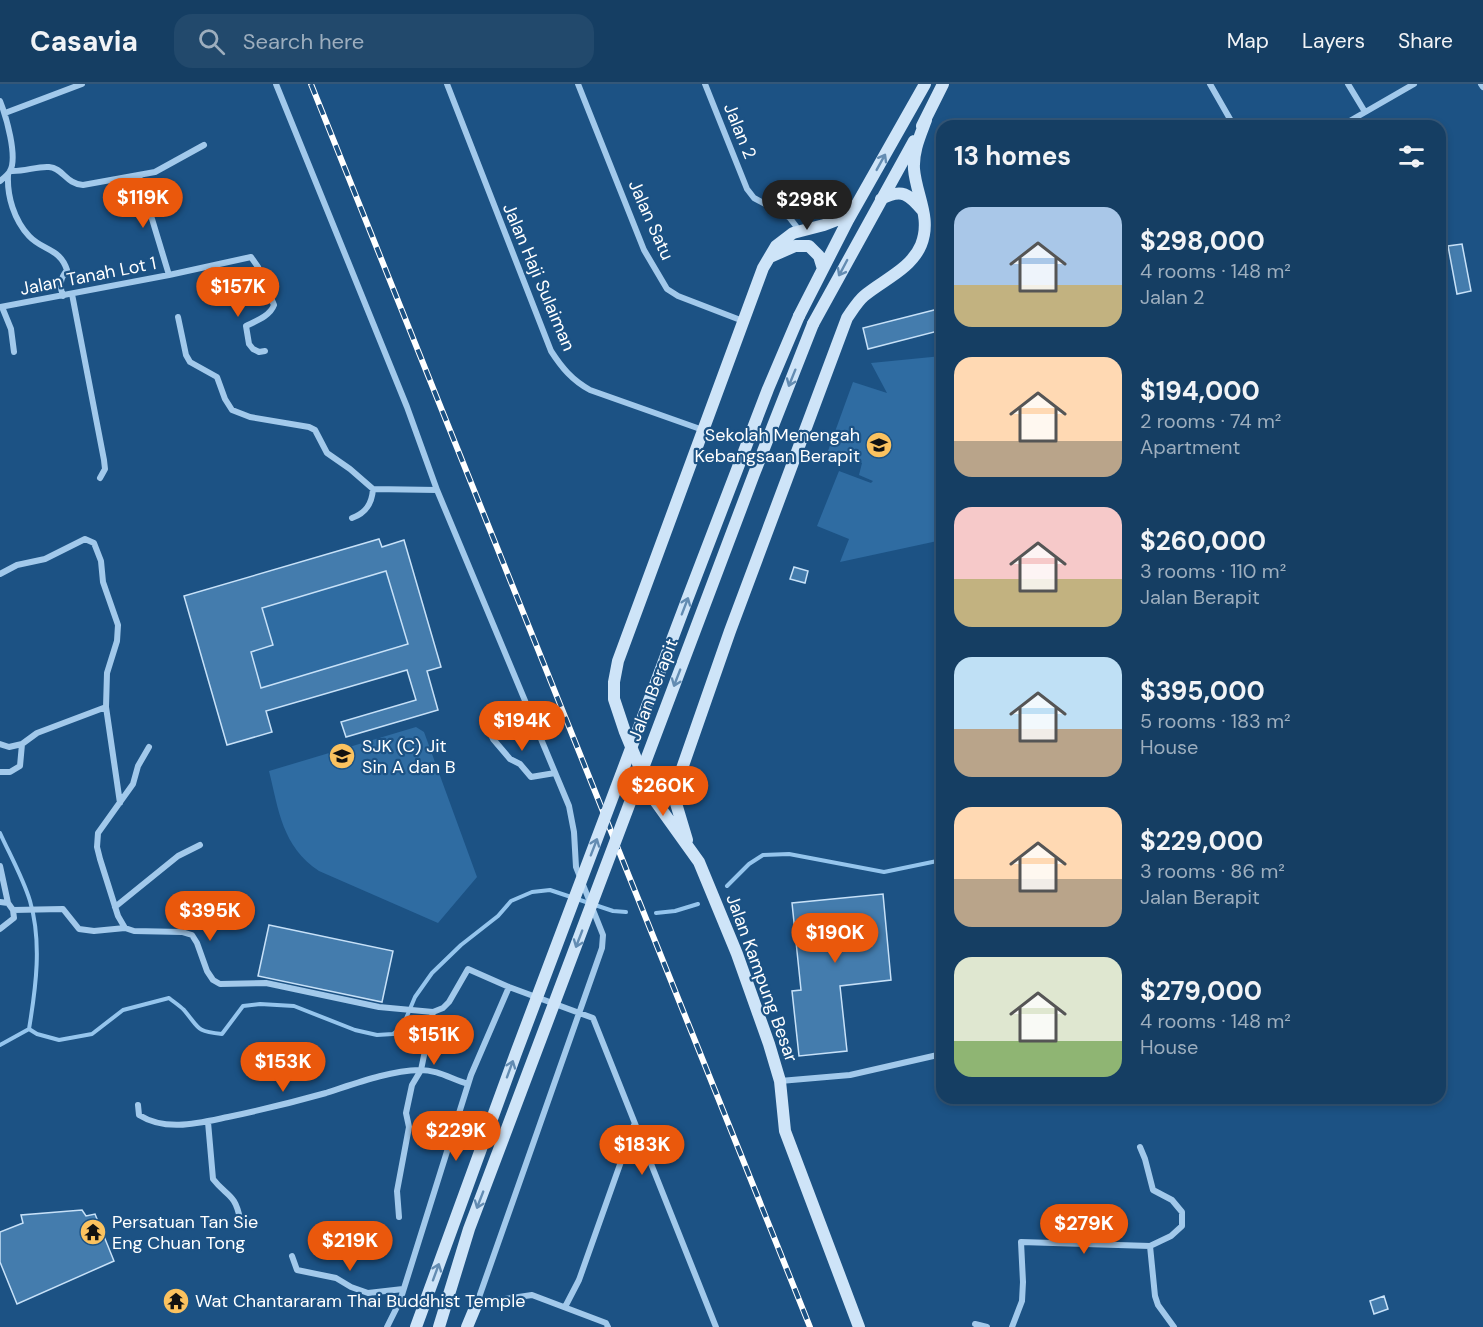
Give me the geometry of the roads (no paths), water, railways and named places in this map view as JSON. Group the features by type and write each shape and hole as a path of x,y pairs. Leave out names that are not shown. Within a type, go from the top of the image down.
{"main road":[{"path":"416,1327 516,1053 768,389 799,316 850,215 925,84"},
{"name":"Jalan Berapit","path":"439,1327 469,1229 754,474 813,324 926,120 943,84"},
{"path":"690,848 675,800 678,780 730,631 847,318 861,299 914,258 921,245 925,232 925,214 914,170 915,151 926,120"},
{"path":"881,199 899,193 910,196 925,214"},
{"path":"690,848 651,795 621,721 614,699 618,661 763,268 777,246 799,231 850,215"},
{"path":"769,258 795,246 809,246 819,256 823,269"},
{"path":"644,777 678,780"},
{"name":"Jalan Kampung Besar","path":"690,848 706,879 737,954 769,1044 780,1081 785,1131 859,1327"},
{"path":"467,1327 477,1304"}],"street":[{"path":"5,113 82,84"},
{"path":"276,84 407,407 436,490 569,806 574,832 576,867 603,935 602,948 477,1304 532,1295 606,1323 608,1327"},
{"name":"Jalan Haji Sulaiman","path":"447,84 551,351 563,370 576,382 590,390 703,430"},
{"name":"Jalan Satu","path":"578,84 644,250 667,289 678,296 743,321"},
{"path":"1210,84 1231,120"},
{"path":"1348,84 1365,112"},
{"path":"1351,120 1414,84"},
{"name":"Jalan 2","path":"707,85 747,189 754,198 789,217 799,231"},
{"path":"0,101 5,113 12,148 7,191 12,206 29,237 59,255 64,261 67,270 62,276 60,286 63,296"},
{"path":"0,181 9,173 51,167 75,184 139,176 155,172 204,145"},
{"path":"139,176 170,275"},
{"name":"Jalan Tanah Lot 1","path":"1,307 251,257 258,267 274,305 265,316 246,326 246,331 253,349 258,352 265,351"},
{"path":"72,294 104,460 105,469 100,478"},
{"path":"1,307 11,329 14,352"},
{"path":"177,317 186,356 190,362 217,377 225,399 232,410 250,417 309,426 315,430 327,453 373,489 436,490"},
{"path":"352,518 367,509 372,500 373,489"},
{"path":"0,574 17,565 45,560 86,539 94,543 101,561 103,582 118,625 117,641 107,673 106,707 120,803"},
{"path":"0,744 9,747 22,744 37,733 106,707"},
{"path":"488,729 493,739 510,759 520,764 531,777 555,773"},
{"path":"0,772 10,772 20,766 22,744"},
{"path":"125,928 118,916 97,847 98,833 133,784 138,766 149,747"},
{"path":"115,907 178,856 200,845"},
{"path":"0,867 8,903 13,910 14,918 0,929"},
{"path":"0,902 8,903"},
{"path":"13,910 63,909 78,929 94,931 125,928 134,931 182,932 192,935 207,971 213,980 220,984 266,983 380,1007 433,1012 443,1008 449,1002 468,969 593,1018 716,1327"},
{"path":"387,1327 403,1289 468,1084 509,987"},
{"path":"399,1217 397,1191 409,1127 406,1113 412,1085 421,1070 433,1012"},
{"path":"780,1081 850,1075 936,1055"},
{"path":"138,1105 139,1115 147,1120 162,1125 192,1125 279,1107 383,1076 421,1070 440,1073 468,1084"},
{"path":"208,1122 213,1179 234,1200 240,1219"},
{"path":"565,1306 579,1280 634,1125"},
{"path":"1012,1327 1022,1301 1021,1242 1150,1246 1171,1236 1182,1226 1182,1212 1172,1200 1153,1190 1140,1147"},
{"path":"1150,1246 1155,1296 1158,1305 1174,1327"},
{"path":"292,1256 297,1270 336,1278 368,1293 403,1289"},
{"path":"975,1324 987,1327"}],"waterway":[{"path":"0,833 24,884 34,917 37,965 29,1029 37,1034 59,1040 92,1034 123,1010 169,998 184,1010 199,1028 213,1033 222,1034 243,1006 260,1004 294,1006 355,1030 377,1035 393,1034 402,1028 415,997 432,973 461,945 498,916 511,901 532,892 550,890 613,911 626,912"},
{"path":"727,886 749,864 763,855 789,854 884,872 936,861"},
{"path":"656,913 675,911 698,904"},
{"path":"0,1045 29,1029"}],"railway":[{"path":"311,84 810,1327"}],"place":[{"name":"Sekolah Menengah Kebangsaan Berapit","path":"879,445"},
{"name":"SJK (C) Jit Sin A dan B","path":"342,756"},
{"name":"Persatuan Tan Sie Eng Chuan Tong","path":"93,1232"},
{"name":"Wat Chantararam Thai Buddhist Temple","path":"176,1301"}]}
